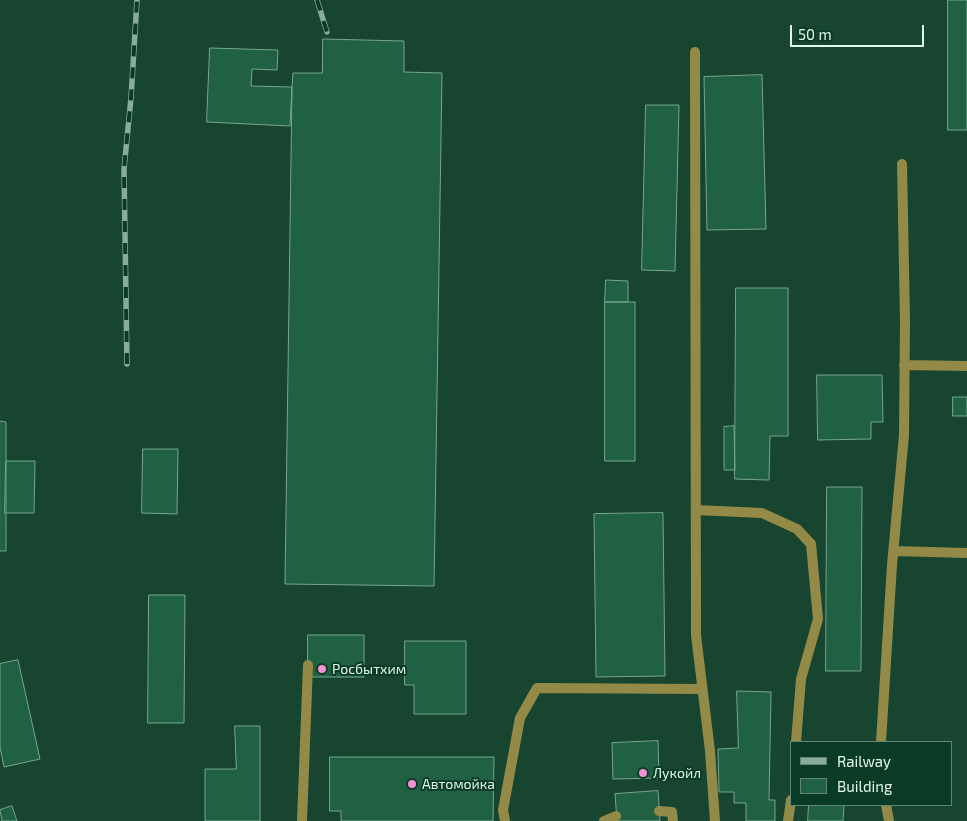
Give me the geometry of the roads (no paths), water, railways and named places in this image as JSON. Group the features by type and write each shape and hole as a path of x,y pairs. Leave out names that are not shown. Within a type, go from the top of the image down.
{"lane":[{"path":"695,52 696,635 710,751 715,821"},
{"path":"882,741 894,551 904,435 902,164"},
{"path":"904,365 967,366"},
{"path":"696,510 762,513 797,529 811,544 818,619 801,679 796,741"},
{"path":"894,551 967,553"},
{"path":"302,821 308,665"},
{"path":"505,821 503,810 520,718 537,688 702,689"},
{"path":"788,821 790,806"},
{"path":"886,806 889,821"},
{"path":"659,812 672,812 673,821"},
{"path":"604,821 616,816"}],"railway":[{"path":"127,364 124,169 131,98 137,0"},
{"path":"317,0 327,32"}],"place":[{"name":"Росбытхим","path":"322,669"},
{"name":"Лукойл","path":"643,773"},
{"name":"Автомойка","path":"412,784"}]}
